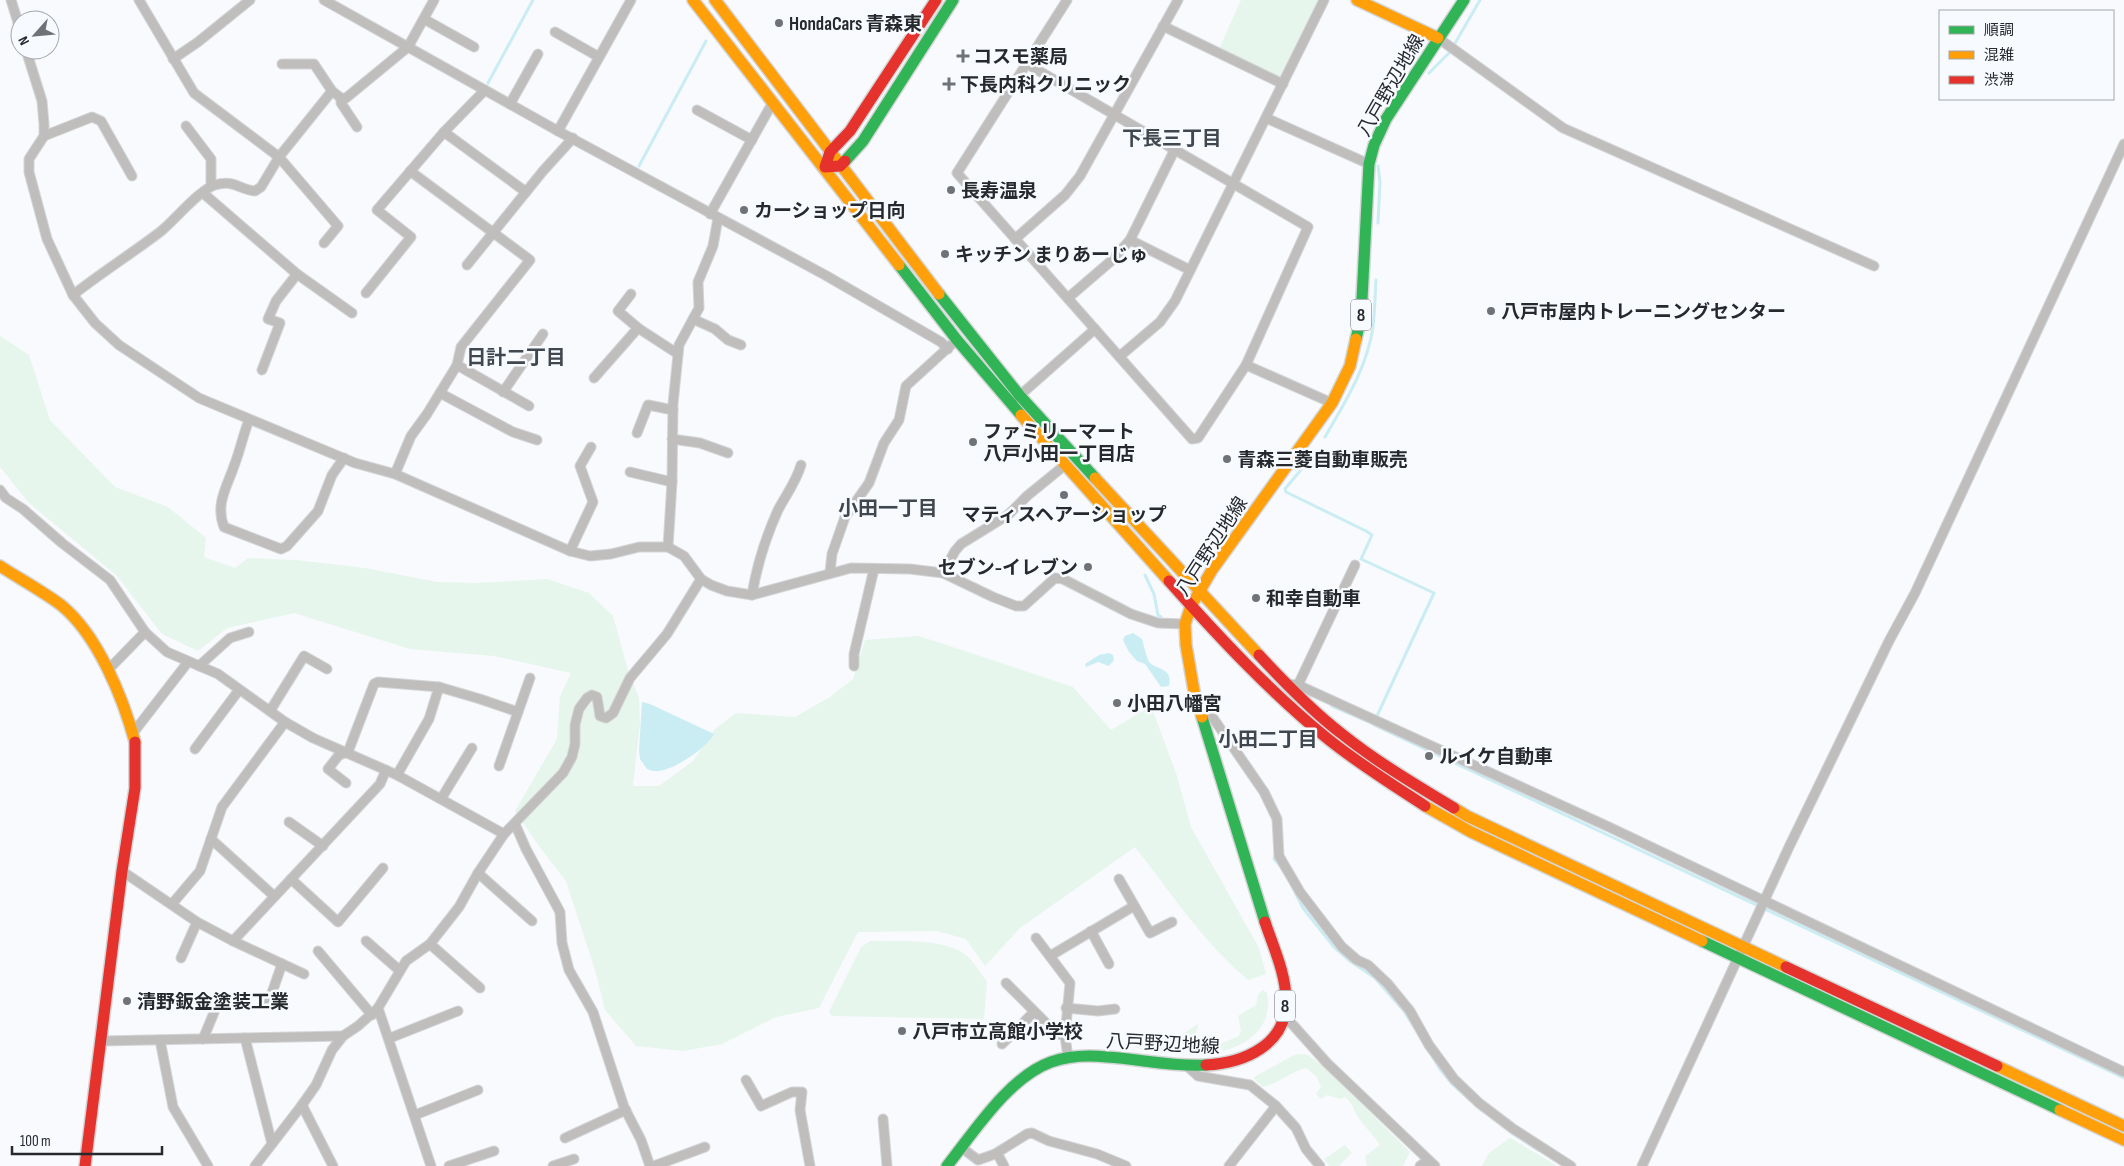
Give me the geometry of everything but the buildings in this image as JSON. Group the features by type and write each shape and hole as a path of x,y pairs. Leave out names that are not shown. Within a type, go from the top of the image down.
{"street":[{"path":"138,0 194,93 279,157 338,226 324,243"},
{"path":"173,59 198,42 250,0"},
{"path":"324,0 558,131 824,274 941,342 948,348"},
{"path":"282,64 314,64 332,91 341,98 346,98 408,47 434,0"},
{"path":"558,131 631,0"},
{"path":"693,0 825,167 957,340 1010,404 1191,606 1284,701 1328,739 1363,765 1428,808 1471,832 2124,1126"},
{"path":"715,0 964,327 1020,396 1199,593 1342,734 1397,773 1467,816 2124,1140"},
{"path":"825,167 830,152 850,131 936,0"},
{"path":"825,167 840,166 863,140 953,0"},
{"path":"1027,64 1308,226 1246,365 1198,438 1192,439 957,173 1067,0"},
{"path":"1016,240 1065,195 1080,176 1178,0"},
{"path":"1120,356 1160,322 1175,301 1324,0"},
{"path":"1357,0 1438,38 1563,128 1874,266"},
{"name":"八戸野辺地線","path":"947,1166 997,1105 1021,1080 1048,1063 1068,1057 1220,1065 1242,1061 1261,1050 1276,1034 1283,1017 1286,999 1280,969 1194,691 1186,645 1185,624 1191,606 1212,570 1332,403 1350,366 1361,318 1369,164 1374,145 1386,119 1464,0"},
{"path":"424,19 474,47"},
{"path":"1163,26 1283,84"},
{"path":"555,32 599,57"},
{"path":"510,104 538,54"},
{"path":"29,60 42,101 44,136"},
{"path":"366,293 411,237 377,210 444,132 485,90"},
{"path":"210,186 233,183 255,191 261,187 279,157 332,91"},
{"path":"341,98 341,103 357,127"},
{"path":"710,214 773,102"},
{"path":"696,110 752,140"},
{"path":"132,176 102,121 92,117 44,136 29,159 29,172 48,239 73,295 95,323 141,361 199,398 249,420 344,458 395,474 570,551 590,556 611,554 639,547 668,547 684,556 701,579 711,586 727,591 752,595 830,572 851,568 910,569 943,573 993,597 1016,606 1024,606 1055,578 1063,579 1131,614 1158,623 1185,624"},
{"path":"1266,118 1369,164"},
{"path":"73,295 161,231 210,186 213,167 211,159 186,126"},
{"path":"444,132 526,192"},
{"path":"467,265 573,138"},
{"path":"1642,1166 1765,901 1788,847 1889,641 1915,593 2124,144"},
{"path":"1068,298 1111,261 1130,240 1175,149"},
{"path":"395,474 411,436 457,365 461,347 530,260 410,171"},
{"path":"203,193 297,274 352,313"},
{"path":"668,547 672,482 673,410 679,345 699,308 698,282 712,246 718,218"},
{"path":"1130,240 1190,270"},
{"path":"262,370 280,323 268,319 276,301 297,274"},
{"path":"631,294 618,311 638,328 678,354"},
{"path":"693,319 715,329 728,340 741,345"},
{"path":"594,378 638,328"},
{"path":"1010,404 1095,328"},
{"path":"503,392 543,334"},
{"path":"830,572 832,554 845,517 869,483 884,443 899,420 906,386 957,340"},
{"path":"457,365 529,406"},
{"path":"1246,365 1332,403"},
{"path":"440,393 514,432 537,440"},
{"path":"637,433 648,405 673,410"},
{"path":"249,420 239,446 235,465 222,495 220,514 224,527 245,536 281,549 287,546 318,511 332,475 344,458"},
{"path":"672,439 700,443 728,453"},
{"path":"570,551 593,502 580,466 590,447"},
{"path":"752,595 760,555 779,508 801,465"},
{"path":"943,573 961,544 1008,515 1027,496 1065,465"},
{"path":"630,472 672,482"},
{"path":"0,490 6,498 23,509 62,543 110,580 145,632 167,652 218,674 270,712 313,738 397,775 504,834"},
{"path":"1292,684 1354,565"},
{"path":"0,566 50,598 72,615 90,639 108,670 125,707 133,733 136,761 135,788 122,870 84,1166"},
{"path":"854,666 854,654 874,568"},
{"path":"255,1166 316,1085 332,1050 342,1036 375,1011 406,961 430,944 459,907 478,873 504,834 563,773 572,757 575,725 579,709 587,698 592,695 596,697 600,716 606,718 613,713 630,678 667,634 701,579"},
{"path":"108,670 145,632"},
{"path":"199,666 230,638 249,632"},
{"path":"270,712 304,656 327,669"},
{"path":"133,733 188,662"},
{"path":"498,766 530,678"},
{"path":"348,752 374,684 378,682 439,687 518,712"},
{"path":"1292,684 1610,827 2124,1072"},
{"path":"397,775 428,719 439,687"},
{"path":"195,749 239,690"},
{"path":"1194,691 1264,792 1277,819 1279,856 1300,892 1336,939 1357,960 1368,965 1388,984 1410,1011 1429,1045 1454,1079 1479,1103 1512,1128 1571,1166"},
{"path":"172,904 200,871 222,808 285,722"},
{"path":"441,800 472,748"},
{"path":"346,783 328,769 339,755 348,752"},
{"path":"233,941 380,784 386,770"},
{"path":"289,822 323,846"},
{"path":"515,824 526,849 560,912 562,943 570,970 593,1012 626,1110 652,1166 705,1147"},
{"path":"211,839 274,896"},
{"path":"291,879 338,922 383,868"},
{"path":"122,870 197,922 304,974"},
{"path":"478,873 532,922"},
{"path":"1119,879 1150,934 1172,922"},
{"path":"1050,956 1134,906"},
{"path":"180,958 197,922"},
{"path":"1091,931 1109,964"},
{"path":"1036,938 1070,983 1066,1008 1065,1036 1068,1057"},
{"path":"366,941 400,970"},
{"path":"430,944 480,988"},
{"path":"318,951 375,1011 390,1038 431,1166"},
{"path":"268,1004 282,964"},
{"path":"1006,983 1056,1034 1065,1036"},
{"path":"203,1039 218,1004"},
{"path":"1066,1008 1098,1011 1115,1009"},
{"path":"390,1038 458,1011"},
{"path":"1002,1044 1034,1012"},
{"path":"1283,1017 1293,1025 1327,1063 1435,1166"},
{"path":"101,1041 342,1036"},
{"path":"245,1038 272,1144"},
{"path":"160,1040 173,1107 208,1166"},
{"path":"1185,1064 1198,1076 1250,1085 1276,1106 1296,1128 1306,1148 1320,1166"},
{"path":"746,1080 761,1106 792,1092 802,1092 800,1110 810,1166"},
{"path":"415,1115 478,1090"},
{"path":"302,1105 333,1166"},
{"path":"1229,1166 1276,1106"},
{"path":"565,1138 626,1110"},
{"path":"884,1119 887,1166"},
{"path":"962,1148 978,1160 1032,1133 1049,1141 1097,1154 1126,1166"},
{"path":"449,1166 494,1151"},
{"path":"997,1152 1004,1166"},
{"path":"553,1166 574,1160"},
{"path":"1420,1166 1428,1160"}],"shaded area":[{"path":"1241,0 1319,0 1281,78 1219,49"},
{"path":"0,336 29,355 50,420 115,487 168,507 206,538 204,557 235,568 248,558 296,560 365,568 437,582 478,583 547,579 589,593 613,616 628,670 639,698 640,724 633,786 659,786 693,761 715,729 736,713 795,717 830,697 853,679 865,640 919,636 1073,687 1111,730 1151,706 1177,776 1191,827 1259,948 1266,974 1248,980 1216,950 1135,847 1020,928 985,966 966,939 937,931 858,932 819,1008 776,1017 722,1044 683,1051 636,1046 605,1010 595,970 566,881 515,811 557,739 560,696 571,673 494,656 410,649 294,613 227,628 198,651 162,634 117,576 29,503 0,467"},
{"path":"870,941 935,943 959,951 968,957 987,982 984,1019 832,1016 829,1012 861,947"},
{"path":"1263,990 1267,993 1268,1005 1267,1015 1263,1024 1251,1038 1223,1051 1220,1044 1239,1036 1241,1030 1238,1016 1256,1005 1258,994"},
{"path":"1198,1024 1192,1038 1172,1050 1159,1051 1135,1048 1134,1044 1175,1039"},
{"path":"1294,1055 1308,1055 1323,1066 1410,1152 1403,1166 1367,1166 1365,1156 1380,1145 1345,1097 1340,1099 1327,1095 1321,1099 1316,1094 1321,1087 1316,1076 1306,1068 1263,1087 1255,1080 1254,1077"},
{"path":"1510,1138 1556,1166 1482,1166 1489,1153"},
{"path":"1345,1145 1352,1153 1339,1166 1329,1166 1324,1159"}],"water":[{"path":"1133,633 1142,639 1150,663 1167,673 1170,680 1169,686 1161,687 1145,664 1137,661 1129,652 1123,640 1125,636"},
{"path":"1109,653 1113,655 1114,660 1109,666 1098,662 1086,667 1085,664 1099,655"},
{"path":"642,702 714,734 705,746 681,763 665,770 652,771 647,769 640,759 639,751"}],"waterway":[{"path":"488,83 533,0"},
{"path":"1429,73 1450,52 1480,0"},
{"path":"639,166 706,41"},
{"path":"1378,166 1380,182 1378,223"},
{"path":"1325,437 1354,384 1366,357 1373,327 1376,280"},
{"path":"1309,460 1285,489 1286,492 1372,535 1361,559 1434,593 1376,718"},
{"path":"1145,575 1154,594 1158,615 1161,617"},
{"path":"1332,706 1374,724"},
{"path":"1374,725 2124,1078"},
{"path":"1275,855 1274,859 1282,868"},
{"path":"1291,884 1303,908 1334,947 1350,961 1375,978 1404,1011 1440,1069 1452,1084 1481,1110"},
{"path":"1510,1132 1538,1150"}],"traffic: fast":[{"path":"845,161 863,141 953,0"},
{"path":"1356,339 1361,318 1369,164 1374,145 1386,119 1464,0"},
{"path":"899,265 957,340 1021,415"},
{"path":"939,294 1020,396 1095,478"},
{"path":"1202,717 1265,922"},
{"path":"1702,941 2060,1110"},
{"path":"947,1166 993,1107 1021,1080 1036,1069 1051,1062 1071,1057 1093,1056 1181,1065 1206,1065"}],"traffic: slow":[{"path":"693,0 899,265"},
{"path":"715,0 939,294"},
{"path":"1357,0 1438,38"},
{"path":"1202,717 1194,691 1186,645 1185,624 1191,606 1212,570 1332,403 1350,366 1356,339"},
{"path":"1021,415 1169,581"},
{"path":"1095,478 1259,655"},
{"path":"0,566 61,605 86,633 98,650 116,687 135,742"},
{"path":"1425,806 1471,832 1702,941"},
{"path":"1454,808 1467,816 1786,967"},
{"path":"1997,1066 2124,1126"},
{"path":"2060,1110 2124,1140"}],"traffic: jam":[{"path":"845,161 840,166 825,167 830,152 850,131 936,0"},
{"path":"1169,581 1245,663 1286,703 1352,757 1425,806"},
{"path":"1259,655 1320,716 1342,734 1383,764 1454,808"},
{"path":"85,1166 122,871 135,788 135,742"},
{"path":"1206,1065 1235,1060 1261,1049 1279,1029 1284,1016 1286,1000 1284,980 1265,922"},
{"path":"1786,967 1997,1066"}],"place":[{"name":"HondaCars 青森東","path":"779,23"},
{"name":"コスモ薬局","path":"963,56"},
{"name":"下長内科クリニック","path":"949,84"},
{"name":"長寿温泉","path":"951,190"},
{"name":"カーショップ日向","path":"744,210"},
{"name":"キッチン まりあーじゅ","path":"945,254"},
{"name":"八戸市屋内トレーニングセンター","path":"1491,311"},
{"name":"ファミリーマート 八戸小田一丁目店","path":"973,442"},
{"name":"青森三菱自動車販売","path":"1227,459"},
{"name":"マティスヘアーショップ","path":"1064,495"},
{"name":"セブン-イレブン","path":"1088,567"},
{"name":"和幸自動車","path":"1256,598"},
{"name":"小田八幡宮","path":"1117,703"},
{"name":"ルイケ自動車","path":"1429,756"},
{"name":"清野鈑金塗装工業","path":"127,1001"},
{"name":"八戸市立高館小学校","path":"902,1031"}],"district":[{"name":"下長三丁目","path":"1172,138"},
{"name":"日計二丁目","path":"516,357"},
{"name":"小田一丁目","path":"888,508"},
{"name":"小田二丁目","path":"1268,739"}]}
